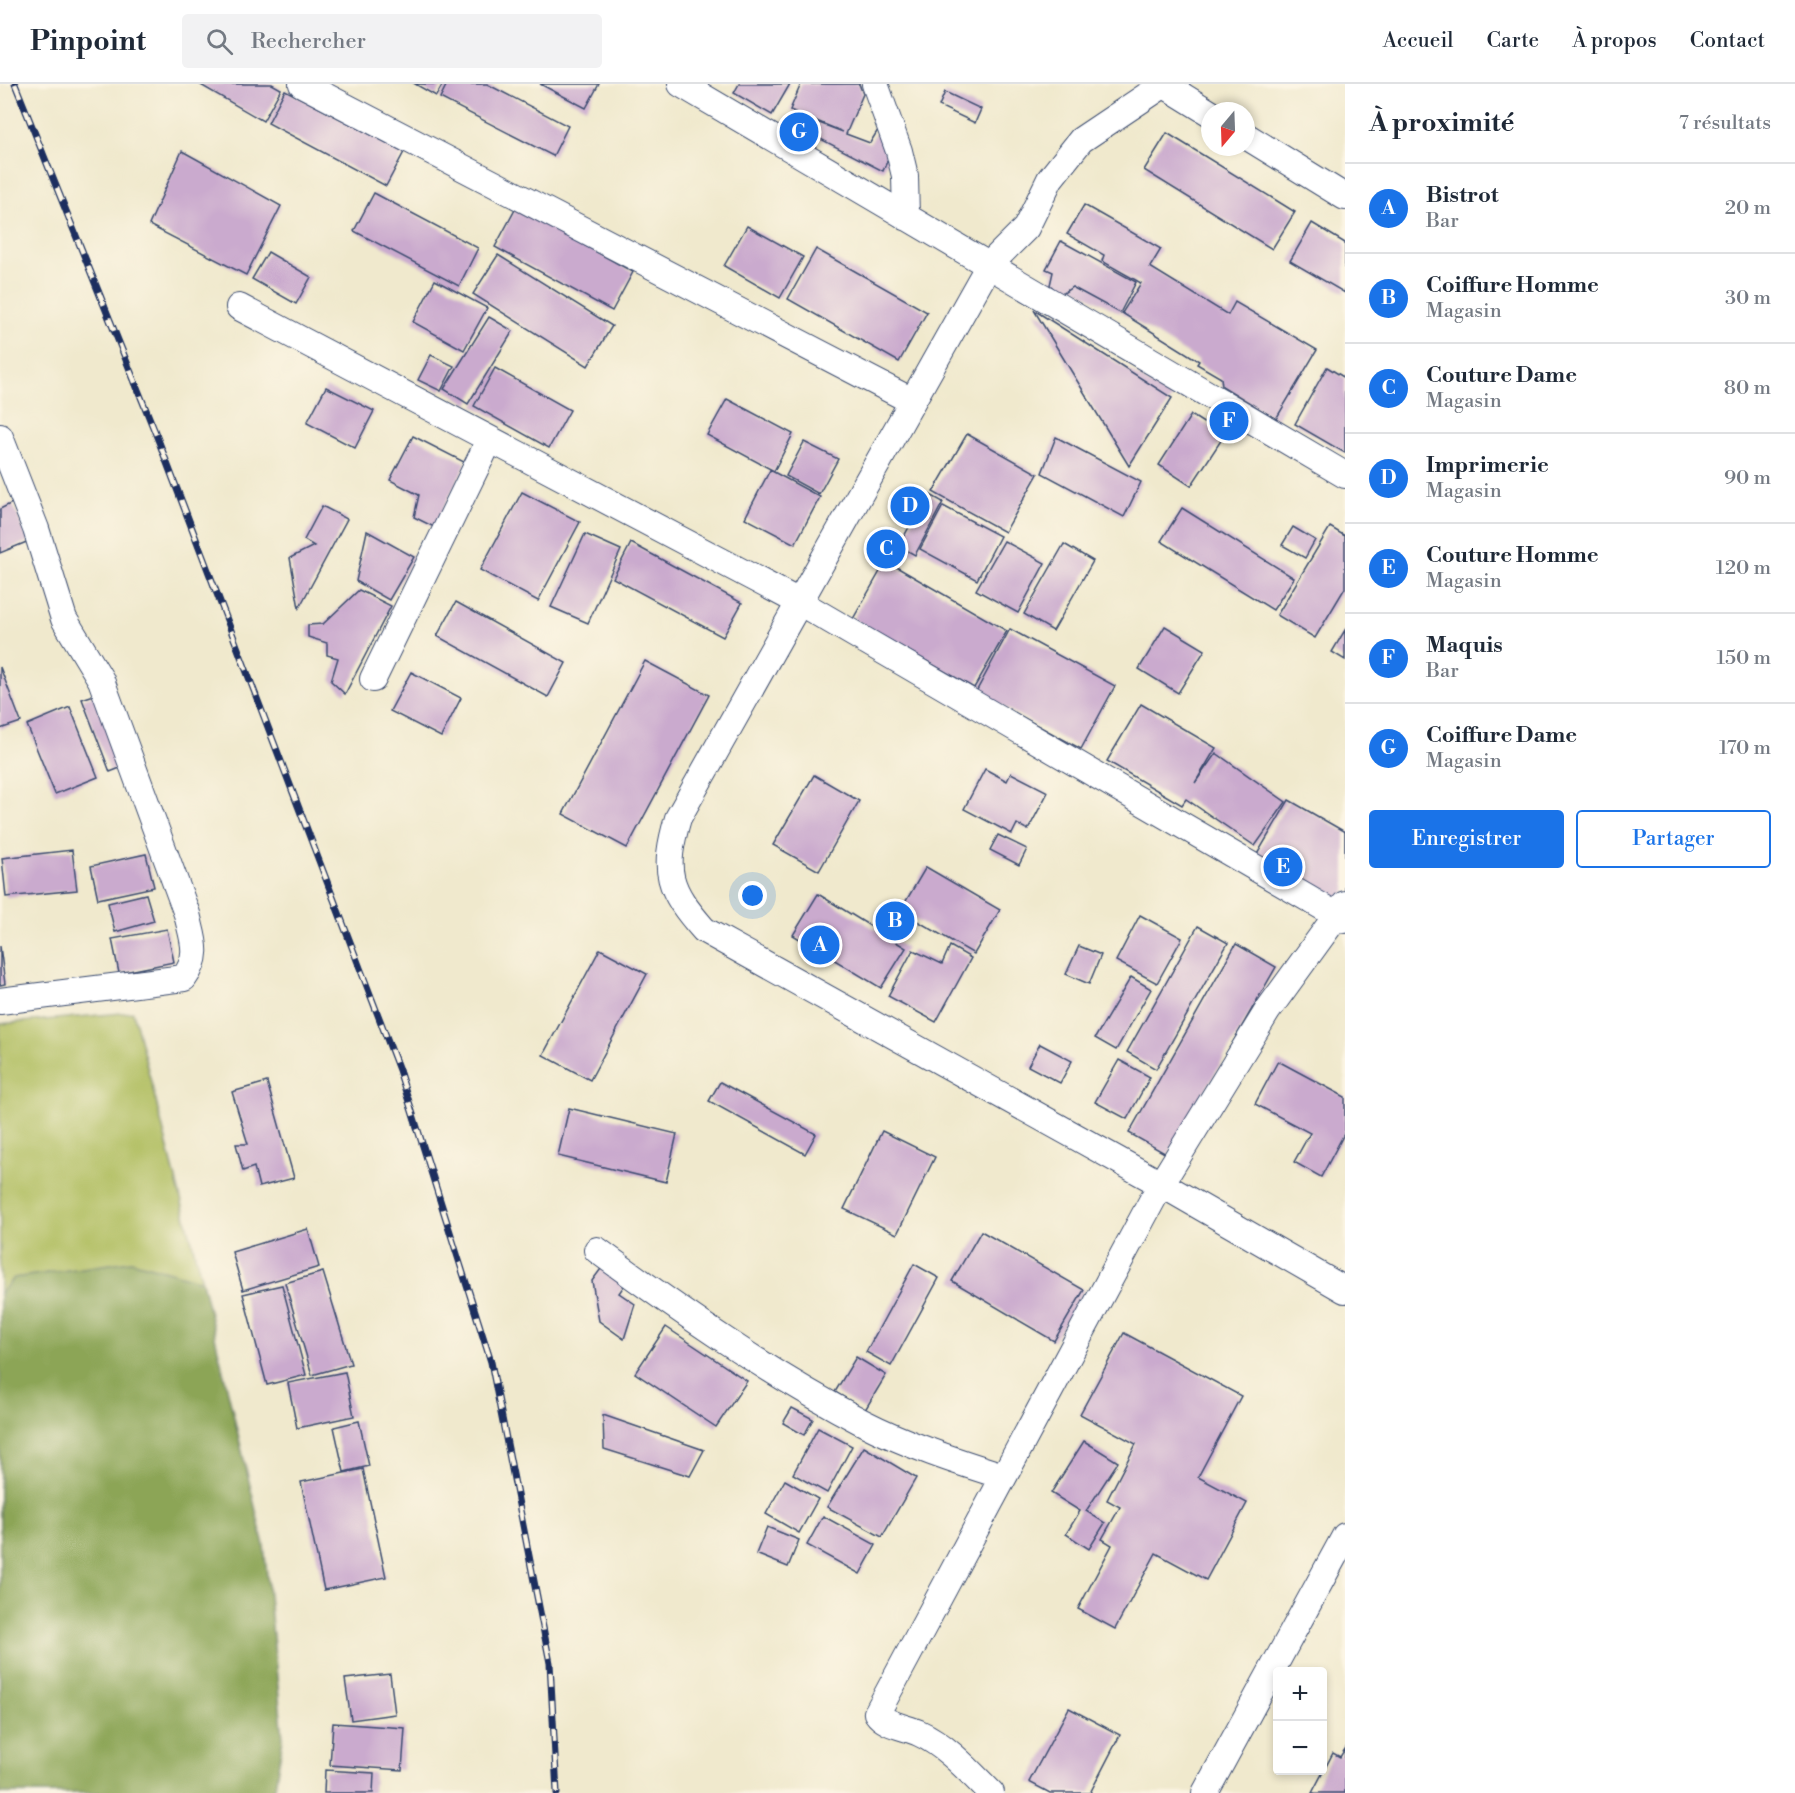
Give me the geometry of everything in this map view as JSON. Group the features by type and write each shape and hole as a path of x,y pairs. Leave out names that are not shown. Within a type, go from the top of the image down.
{"street":[{"path":"302,84 912,401"},
{"path":"681,84 1345,475"},
{"path":"875,84 899,151 905,176 906,217"},
{"path":"1201,107 1163,84 1081,140 1050,179 1026,228 989,265 678,818 669,847 669,876 684,907 704,930 1161,1184 1345,1290"},
{"path":"1255,141 1345,196"},
{"path":"239,307 489,441 799,602 1342,913 1268,1010 1161,1184 877,1713 881,1719 921,1733 956,1759 991,1793"},
{"path":"0,437 36,529 64,619 102,680 187,914 196,951 193,966 184,978 0,1001"},
{"path":"373,679 489,441"},
{"path":"597,1250 737,1346 862,1422 912,1445 1003,1476"},
{"path":"1205,1793 1345,1536"}],"green space":[{"path":"133,1012 202,1281 131,1261 14,1278 0,1293 0,1024"},
{"path":"131,1261 202,1281 264,1545 283,1738 274,1793 0,1793 0,1293 14,1278"}],"building":[{"path":"199,84 272,84 281,89 263,121"},
{"path":"415,84 443,84 436,96"},
{"path":"447,84 487,84 568,126 553,156 440,98"},
{"path":"540,84 599,84 586,108"},
{"path":"739,84 790,84 772,115 734,93"},
{"path":"801,84 859,84 863,94 846,134 870,143 878,130 888,159 883,171 799,128 803,117 843,132 790,110"},
{"path":"285,90 404,152 386,186 268,123"},
{"path":"945,92 981,109 975,123 939,106"},
{"path":"1167,133 1295,212 1272,249 1144,170"},
{"path":"182,151 281,206 246,275 149,225"},
{"path":"374,193 478,248 459,286 354,231"},
{"path":"1084,205 1161,249 1150,267 1228,315 1235,302 1317,350 1276,419 1222,386 1221,378 1197,364 1199,361 1122,313 1141,283 1102,261 1104,255 1067,234"},
{"path":"516,208 633,272 612,311 495,247"},
{"path":"1312,223 1345,243 1345,293 1290,261"},
{"path":"747,226 803,257 780,298 724,266"},
{"path":"1061,241 1136,282 1120,313 1072,287 1061,295 1050,285 1053,272 1046,269"},
{"path":"816,249 927,312 899,362 788,299"},
{"path":"268,252 311,277 296,304 252,279"},
{"path":"498,255 612,326 588,366 473,294"},
{"path":"435,280 487,308 464,350 413,322"},
{"path":"1034,310 1172,398 1129,466"},
{"path":"489,317 513,331 468,404 444,389"},
{"path":"431,355 454,366 441,391 418,380"},
{"path":"1327,367 1345,378 1345,453 1295,424"},
{"path":"495,368 570,410 549,448 474,406"},
{"path":"326,387 374,411 355,448 307,423"},
{"path":"727,399 793,434 774,471 707,435"},
{"path":"1191,415 1224,436 1191,486 1159,465"},
{"path":"967,434 1038,474 1005,532 933,492"},
{"path":"413,436 466,463 434,527 414,517 419,495 390,480"},
{"path":"1056,437 1141,482 1124,517 1042,473"},
{"path":"804,442 838,459 819,494 786,476"},
{"path":"770,470 820,497 795,544 745,518"},
{"path":"522,492 580,522 538,601 480,570"},
{"path":"927,493 943,502 915,555 899,546"},
{"path":"12,503 29,541 0,553 0,509"},
{"path":"322,506 347,519 299,608 290,558 314,546 304,540"},
{"path":"943,506 1000,536 977,580 920,549"},
{"path":"1182,508 1294,578 1273,610 1161,541"},
{"path":"1293,527 1315,540 1305,558 1282,545"},
{"path":"1330,527 1345,536 1345,588 1315,638 1277,615"},
{"path":"367,531 414,557 389,600 356,581"},
{"path":"585,534 621,550 588,623 551,607"},
{"path":"1004,541 1045,563 1018,613 976,590"},
{"path":"631,543 742,603 723,637 613,578"},
{"path":"1064,544 1093,561 1053,631 1024,614"},
{"path":"886,561 1007,631 974,688 853,619"},
{"path":"359,590 391,606 345,694 331,681 338,658 327,655 327,643 308,637 308,625 323,624"},
{"path":"456,602 566,663 548,697 437,636"},
{"path":"1165,626 1205,650 1178,693 1139,669"},
{"path":"1010,629 1115,686 1081,749 976,692"},
{"path":"1345,630 1345,660 1332,652"},
{"path":"645,661 709,695 627,848 563,814"},
{"path":"0,667 21,722 0,729"},
{"path":"411,672 461,698 441,737 390,711"},
{"path":"97,694 125,766 110,772 82,699"},
{"path":"1141,704 1216,748 1195,783 1216,753 1286,802 1255,846 1186,799 1182,805 1107,761"},
{"path":"70,707 98,777 55,794 27,725"},
{"path":"985,769 1007,781 1011,773 1048,792 1028,830 1017,824 1012,834 964,809"},
{"path":"814,775 859,801 819,871 773,845"},
{"path":"1289,800 1345,832 1345,891 1338,904 1256,856"},
{"path":"998,835 1027,849 1019,865 990,850"},
{"path":"72,850 77,890 6,897 2,858"},
{"path":"146,854 154,887 98,899 91,866"},
{"path":"926,867 1000,910 974,954 900,911"},
{"path":"146,894 154,921 115,932 108,903"},
{"path":"818,894 906,948 881,988 793,935"},
{"path":"1140,915 1182,938 1157,983 1116,961"},
{"path":"1198,926 1228,943 1156,1069 1127,1052"},
{"path":"167,929 174,962 119,973 112,939"},
{"path":"1236,944 1276,967 1168,1155 1129,1133"},
{"path":"0,946 5,984 0,985"},
{"path":"950,946 971,958 936,1022 888,996 913,950 942,964"},
{"path":"1079,946 1101,955 1089,984 1066,974"},
{"path":"600,949 647,974 590,1080 543,1055"},
{"path":"1131,977 1151,989 1116,1050 1095,1038"},
{"path":"1040,1044 1072,1061 1060,1083 1028,1066"},
{"path":"1119,1060 1150,1077 1127,1119 1095,1102"},
{"path":"1278,1061 1345,1097 1345,1132 1321,1177 1294,1162 1310,1133 1255,1104"},
{"path":"267,1082 294,1178 259,1187 254,1167 243,1171 236,1144 248,1144 232,1092"},
{"path":"720,1082 816,1134 805,1154 709,1101"},
{"path":"569,1108 677,1134 666,1182 558,1156"},
{"path":"882,1131 935,1157 897,1234 844,1209"},
{"path":"308,1229 319,1267 243,1290 232,1252"},
{"path":"981,1231 1084,1290 1054,1341 952,1281"},
{"path":"914,1264 939,1278 891,1366 866,1352"},
{"path":"603,1266 626,1283 619,1293 635,1304 624,1339 599,1321 592,1281"},
{"path":"323,1272 351,1364 312,1375 285,1283"},
{"path":"282,1285 306,1375 267,1385 243,1294"},
{"path":"666,1327 747,1381 716,1427 635,1373"},
{"path":"1124,1333 1241,1396 1198,1477 1247,1503 1206,1580 1156,1553 1115,1629 1078,1609 1112,1545 1102,1539 1120,1507 1107,1500 1136,1444 1080,1414"},
{"path":"856,1357 886,1375 865,1410 835,1392"},
{"path":"345,1372 354,1416 297,1428 288,1383"},
{"path":"792,1408 813,1419 804,1435 783,1423"},
{"path":"603,1415 704,1450 690,1476 604,1449"},
{"path":"359,1421 369,1466 344,1472 334,1427"},
{"path":"818,1428 852,1446 827,1493 793,1474"},
{"path":"1084,1441 1118,1462 1086,1511 1105,1523 1089,1549 1066,1534 1080,1511 1051,1493"},
{"path":"864,1447 916,1478 882,1537 827,1507"},
{"path":"363,1469 386,1577 324,1590 301,1482"},
{"path":"785,1480 818,1499 799,1533 766,1514"},
{"path":"823,1516 876,1545 860,1574 807,1545"},
{"path":"767,1527 799,1540 788,1567 756,1554"},
{"path":"390,1674 395,1714 351,1720 345,1679"},
{"path":"1069,1708 1120,1735 1090,1793 1050,1793 1029,1782"},
{"path":"333,1723 405,1728 402,1770 330,1765"},
{"path":"1345,1749 1345,1793 1312,1793 1321,1775 1327,1775 1327,1764 1333,1753 1340,1757"},
{"path":"325,1770 374,1773 373,1793 324,1793"}],"railway":[{"path":"15,84 159,442 399,1070 491,1362 550,1663 557,1793"}],"place":[{"name":"Coiffure Dame","path":"799,132"},
{"name":"Maquis","path":"1229,421"},
{"name":"Imprimerie","path":"910,506"},
{"name":"Couture Dame","path":"886,549"},
{"name":"Couture Homme","path":"1283,867"},
{"name":"Coiffure Homme","path":"895,921"},
{"name":"Bistrot","path":"820,945"}]}
